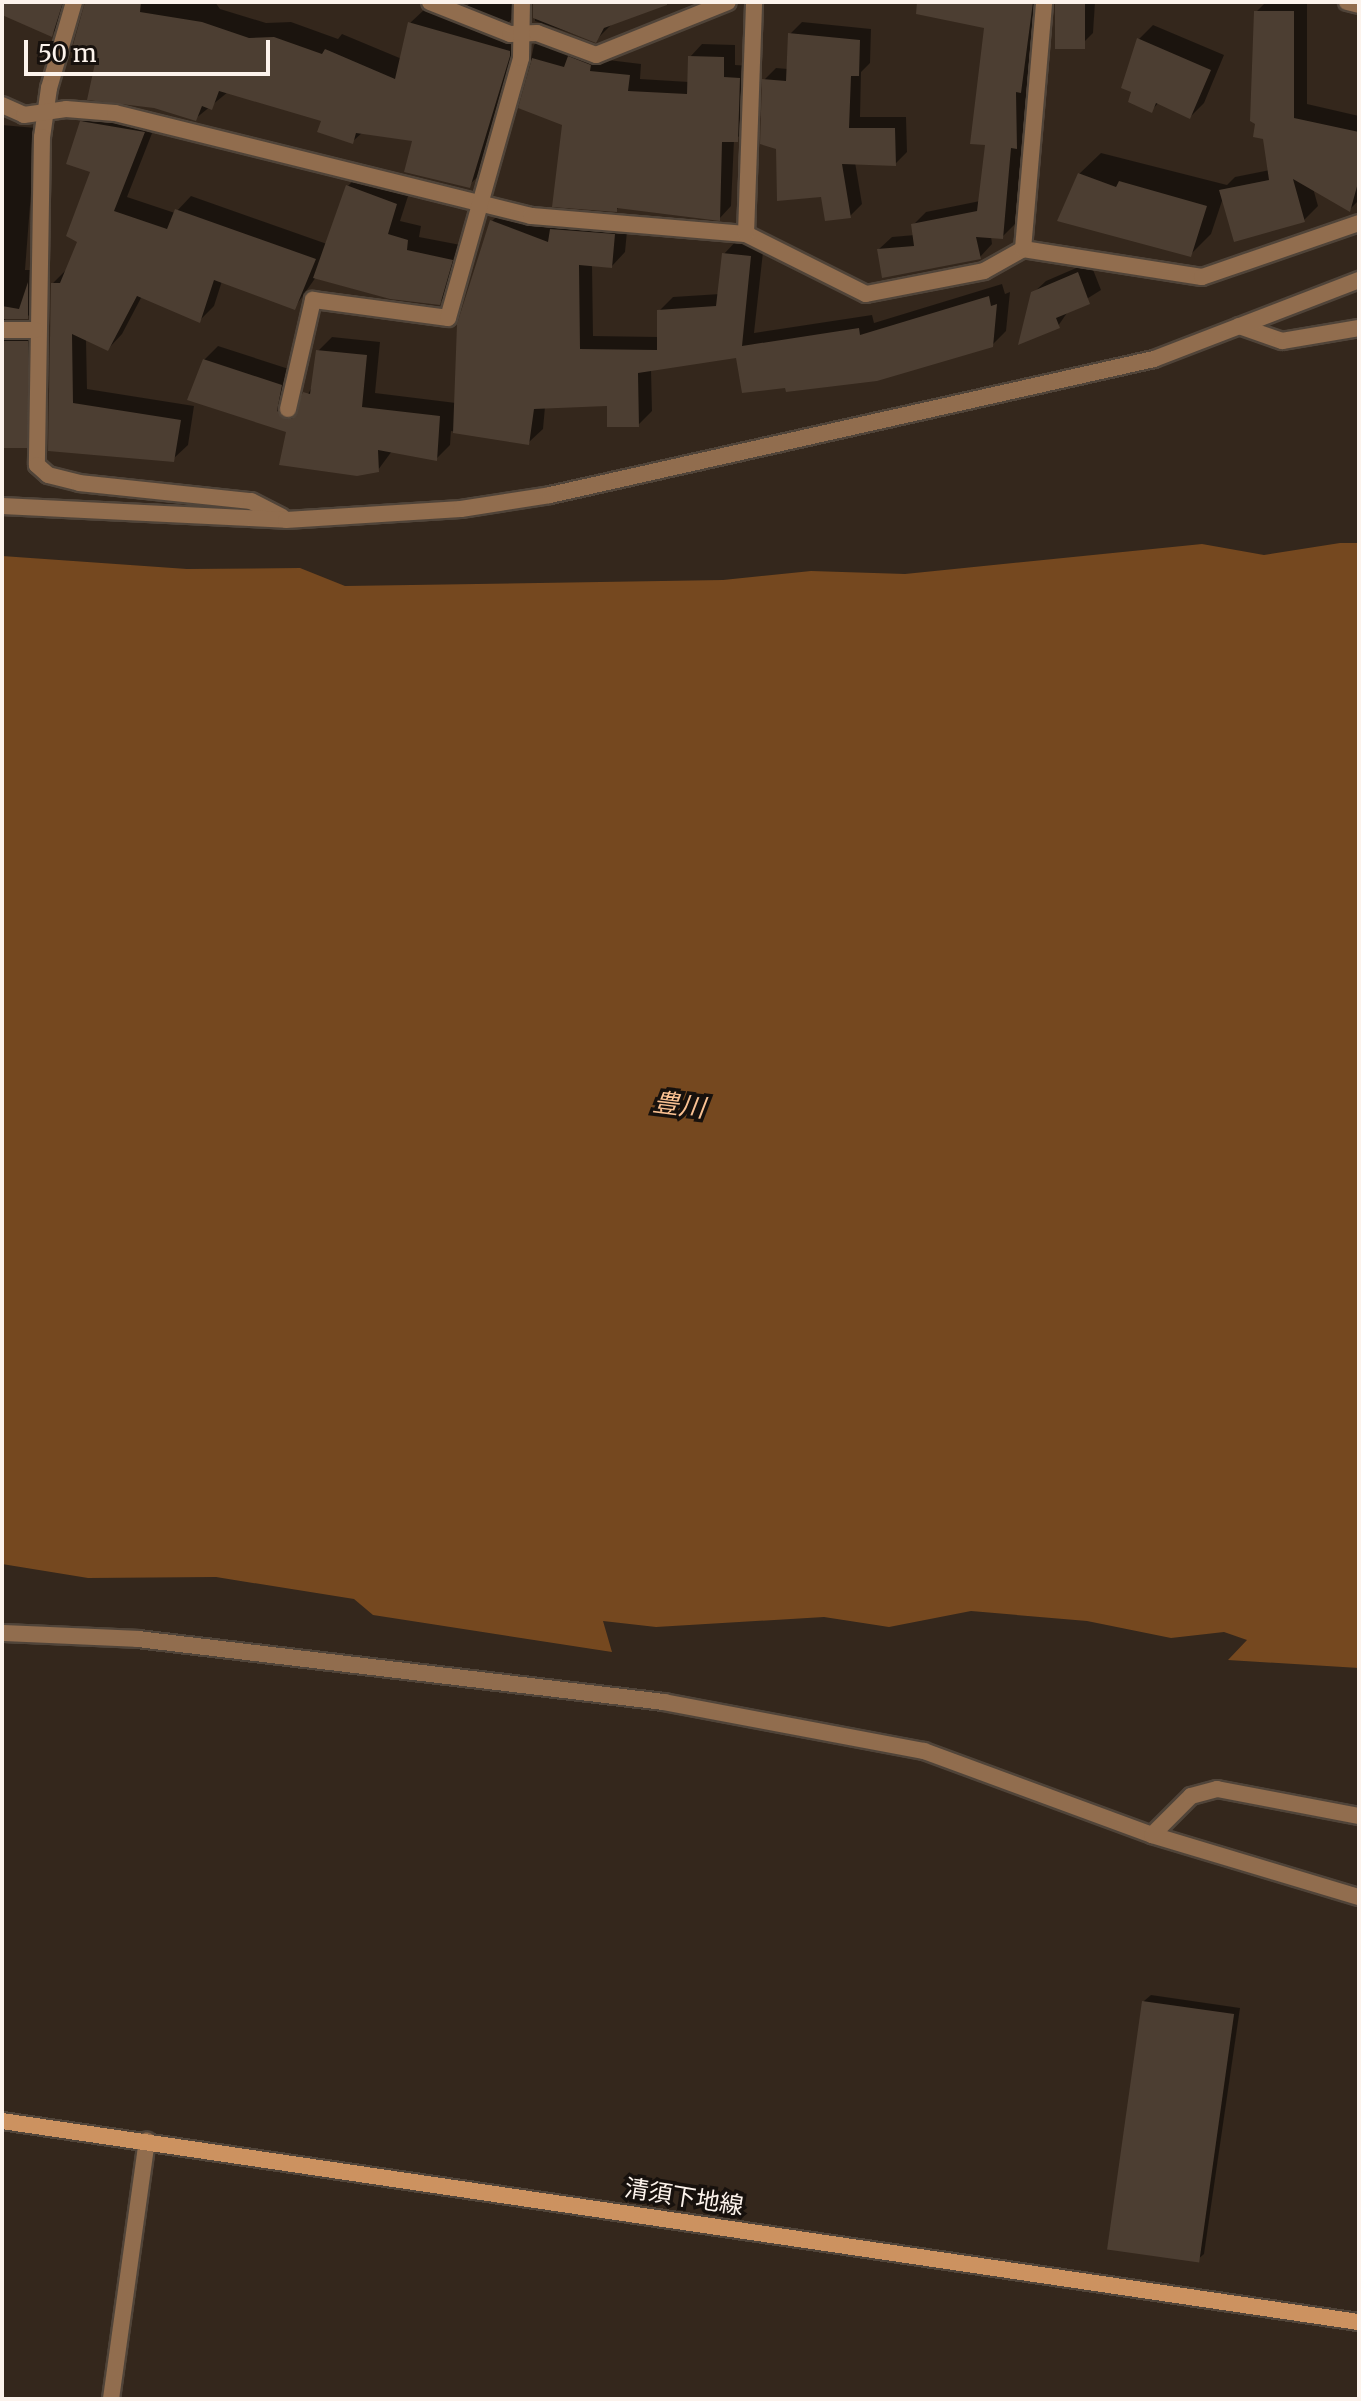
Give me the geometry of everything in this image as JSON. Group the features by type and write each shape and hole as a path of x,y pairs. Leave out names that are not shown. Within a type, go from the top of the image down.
{"main road":[{"name":"清須下地線","path":"2,2121 147,2140 1359,2322"}],"street":[{"path":"74,2 45,111 35,330 37,465 48,475 251,501 286,520"},
{"path":"430,2 510,34 537,33 596,55 728,2"},
{"path":"288,409 313,300 448,318 521,58 522,2"},
{"path":"746,234 754,2"},
{"path":"1023,249 1044,2"},
{"path":"1347,2 1359,5"},
{"path":"2,105 24,115 45,111 115,113 479,205 545,218 746,234 866,294 984,271 1023,249 1202,277 1359,223"},
{"path":"2,506 286,520 461,509 550,495 1154,359 1359,280"},
{"path":"1239,326 1282,341 1359,328"},
{"path":"2,330 35,330"},
{"path":"2,1633 138,1639 664,1702 924,1751 1152,1835 1359,1897"},
{"path":"1152,1835 1191,1796 1217,1789 1359,1816"},
{"path":"111,2399 147,2140"}],"water":[{"name":"豊川","path":"1359,543 1359,1668 1228,1660 1247,1640 1224,1632 1171,1638 1087,1621 971,1611 889,1627 824,1617 656,1627 603,1621 612,1652 373,1615 354,1599 216,1577 88,1578 2,1564 2,556 187,569 300,568 345,586 723,580 811,571 905,574 1202,544 1264,555"}],"building":[{"path":"2,2 63,2 52,37 2,15"},
{"path":"85,2 141,2 140,12 202,22 249,38 274,37 322,54 325,49 395,79 408,22 510,51 510,56 470,188 404,172 412,141 356,133 353,144 317,132 321,121 219,91 212,110 202,106 196,121 154,108 87,100 97,54 73,45"},
{"path":"533,2 667,2 667,5 604,28 596,43 533,18"},
{"path":"917,2 1033,2 1021,93 1016,92 1017,149 1011,148 1003,239 976,237 981,259 882,278 877,249 914,246 911,224 977,211 985,145 970,144 984,28 916,14"},
{"path":"1055,2 1085,2 1085,49 1055,49"},
{"path":"1254,11 1294,11 1294,118 1359,132 1359,179 1350,212 1293,179 1305,222 1234,242 1219,190 1269,180 1263,139 1253,137 1255,124 1250,121"},
{"path":"788,33 860,40 859,76 851,76 849,128 895,128 896,166 842,164 851,218 825,221 821,197 777,201 776,149 760,144 762,79 786,81"},
{"path":"1137,38 1211,70 1190,119 1156,103 1152,113 1128,102 1131,92 1121,88"},
{"path":"568,56 591,65 590,71 630,75 628,91 687,94 688,56 724,57 724,77 740,78 738,142 722,142 720,221 617,208 617,212 552,207 562,125 518,108 532,58 564,67"},
{"path":"80,121 145,132 114,211 167,229 175,209 316,259 295,310 214,280 200,323 137,296 108,351 72,334 73,403 181,420 174,462 48,451 51,283 60,283 77,242 66,236 90,172 66,164"},
{"path":"1078,173 1116,187 1119,181 1207,206 1191,257 1057,221"},
{"path":"346,185 397,204 388,234 408,240 407,250 453,260 440,305 390,299 313,278"},
{"path":"490,220 548,242 550,229 615,234 612,268 579,265 580,349 657,350 657,310 716,306 722,253 751,256 742,346 859,328 860,335 989,296 991,306 997,304 993,347 877,381 786,392 785,388 742,393 736,358 638,373 639,427 607,427 607,406 534,409 529,445 453,433 457,324"},
{"path":"1078,272 1090,304 1056,318 1060,328 1018,345 1031,292"},
{"path":"28,282 28,319 2,319 2,306 19,309"},
{"path":"2,341 28,341 28,448 2,448"},
{"path":"316,350 367,355 362,407 440,416 437,461 378,450 379,472 357,476 279,465 286,432 187,400 203,359 282,385 277,411 292,419 303,392 310,394"},
{"path":"1142,2001 1234,2014 1199,2263 1107,2250"}]}
